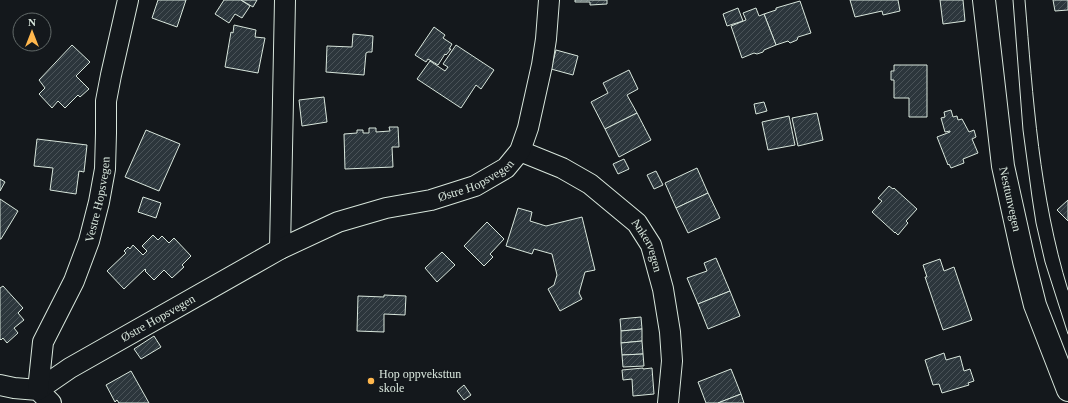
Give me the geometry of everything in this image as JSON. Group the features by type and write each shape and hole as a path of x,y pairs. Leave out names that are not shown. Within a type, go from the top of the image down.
{"main road":[{"name":"Nesttunvegen","path":"984,0 1003,166 1022,254 1035,305 1068,390"}],"street":[{"name":"Vestre Hopsvegen","path":"44,397 43,342 74,282 89,241 99,202 105,169 106,101 110,75 128,0"},
{"path":"280,249 285,0"},
{"name":"Østre Hopsvegen","path":"44,397 70,368 280,249 338,222 386,208 431,200 475,186 506,168 520,151 528,128 542,65 549,0"},
{"name":"Ankervegen","path":"520,151 562,168 590,184 637,223 651,246 663,289 670,332 672,361 668,403"},
{"path":"0,385 44,397"}],"building":[{"path":"158,0 186,0 177,27 152,18"},
{"path":"224,0 241,0 250,6 242,18 235,14 229,23 215,14"},
{"path":"241,0 257,0 253,7"},
{"path":"575,0 607,0 607,4 590,5 590,2 575,2"},
{"path":"850,0 898,0 900,11 883,15 882,11 855,17"},
{"path":"940,0 963,0 965,21 943,24"},
{"path":"1053,0 1068,0 1068,10 1055,11"},
{"path":"800,1 811,33 798,37 797,40 790,43 788,41 776,45 764,14 776,10 776,8"},
{"path":"738,8 743,21 727,26 723,14"},
{"path":"756,8 759,16 764,14 776,45 764,50 763,52 757,54 754,53 742,58 731,26 746,20 743,13"},
{"path":"234,25 256,30 255,37 265,38 258,73 225,67 231,32 233,33"},
{"path":"434,27 445,35 443,38 452,44 449,49 451,49 446,55 445,54 438,65 428,59 426,62 415,55"},
{"path":"353,34 373,36 372,52 366,53 364,75 326,72 327,46 352,47"},
{"path":"72,45 90,62 76,76 89,89 80,97 78,95 65,108 58,101 52,108 39,94 45,88 39,80"},
{"path":"456,45 494,70 481,89 476,85 461,108 417,79 430,61 445,71 448,67 443,64"},
{"path":"556,50 578,56 573,75 551,69"},
{"path":"894,65 927,65 927,117 909,117 909,98 894,98 894,80 891,80 891,71 894,71"},
{"path":"629,70 638,89 627,95 637,113 605,129 591,102 608,93 603,83"},
{"path":"324,97 327,122 302,126 299,100"},
{"path":"764,102 767,111 756,114 754,104"},
{"path":"951,110 953,117 957,116 958,120 962,119 969,132 974,130 976,137 972,139 978,153 963,159 964,163 951,168 949,164 948,165 937,137 950,132 945,132 941,118 945,117 944,112"},
{"path":"637,113 651,140 619,157 605,129"},
{"path":"817,113 823,140 798,146 792,118"},
{"path":"789,116 795,145 768,150 762,122"},
{"path":"389,127 398,127 399,147 392,147 393,167 345,169 344,134 357,133 357,130 363,130 363,133 369,133 369,128 376,128 376,132 390,131"},
{"path":"146,130 180,144 159,191 125,177"},
{"path":"37,139 87,145 84,172 79,171 76,194 50,190 53,168 34,166"},
{"path":"624,159 629,169 618,174 613,164"},
{"path":"697,168 708,193 676,208 665,183"},
{"path":"656,171 663,185 654,189 647,175"},
{"path":"0,179 5,182 0,191"},
{"path":"889,186 893,189 894,188 917,209 906,221 908,223 898,235 872,212 882,201 878,198"},
{"path":"708,193 720,218 688,233 676,208"},
{"path":"143,197 161,203 156,218 138,212"},
{"path":"0,199 18,211 1,239 0,239"},
{"path":"1068,200 1068,221 1057,210"},
{"path":"518,208 532,212 530,221 546,226 582,217 595,270 585,272 579,293 582,299 560,311 548,289 554,285 557,275 552,254 534,249 532,254 506,246"},
{"path":"487,222 504,239 490,254 493,257 484,266 464,246"},
{"path":"153,235 158,240 162,236 169,243 174,238 191,256 182,265 184,267 172,278 164,270 154,280 145,271 145,269 124,289 107,271 126,253 124,251 128,247 130,249 133,245 143,255 147,251 142,246"},
{"path":"442,252 455,265 437,282 425,268"},
{"path":"716,258 730,291 698,304 687,278 707,271 704,263"},
{"path":"940,259 944,271 954,267 972,320 943,330 925,277 927,277 923,265"},
{"path":"3,286 23,308 18,313 24,320 14,328 18,333 7,343 3,338 1,340 0,339 0,288"},
{"path":"730,291 740,316 708,329 698,304"},
{"path":"384,295 406,296 405,315 384,314 384,332 357,331 358,296 384,297"},
{"path":"641,317 642,329 621,331 620,319"},
{"path":"642,329 642,341 621,343 621,331"},
{"path":"154,336 161,347 141,359 134,349"},
{"path":"642,341 643,354 622,355 621,343"},
{"path":"944,353 946,360 960,356 964,371 970,369 974,381 968,383 969,385 942,393 939,384 933,385 925,360"},
{"path":"643,354 644,366 623,367 622,355"},
{"path":"652,368 654,394 633,396 632,379 623,380 622,370"},
{"path":"731,369 741,394 718,403 706,403 698,382"},
{"path":"131,371 149,403 119,403 117,400 115,402 106,385"},
{"path":"464,385 471,395 464,400 457,391"},
{"path":"741,394 744,403 718,403"}],"tram line":[{"path":"1013,0 1023,130 1036,223 1045,262 1068,334"},
{"path":"1025,0 1034,110 1044,183 1058,255 1068,290"}],"place":[{"name":"Hop oppveksttun skole","path":"371,381"}]}
